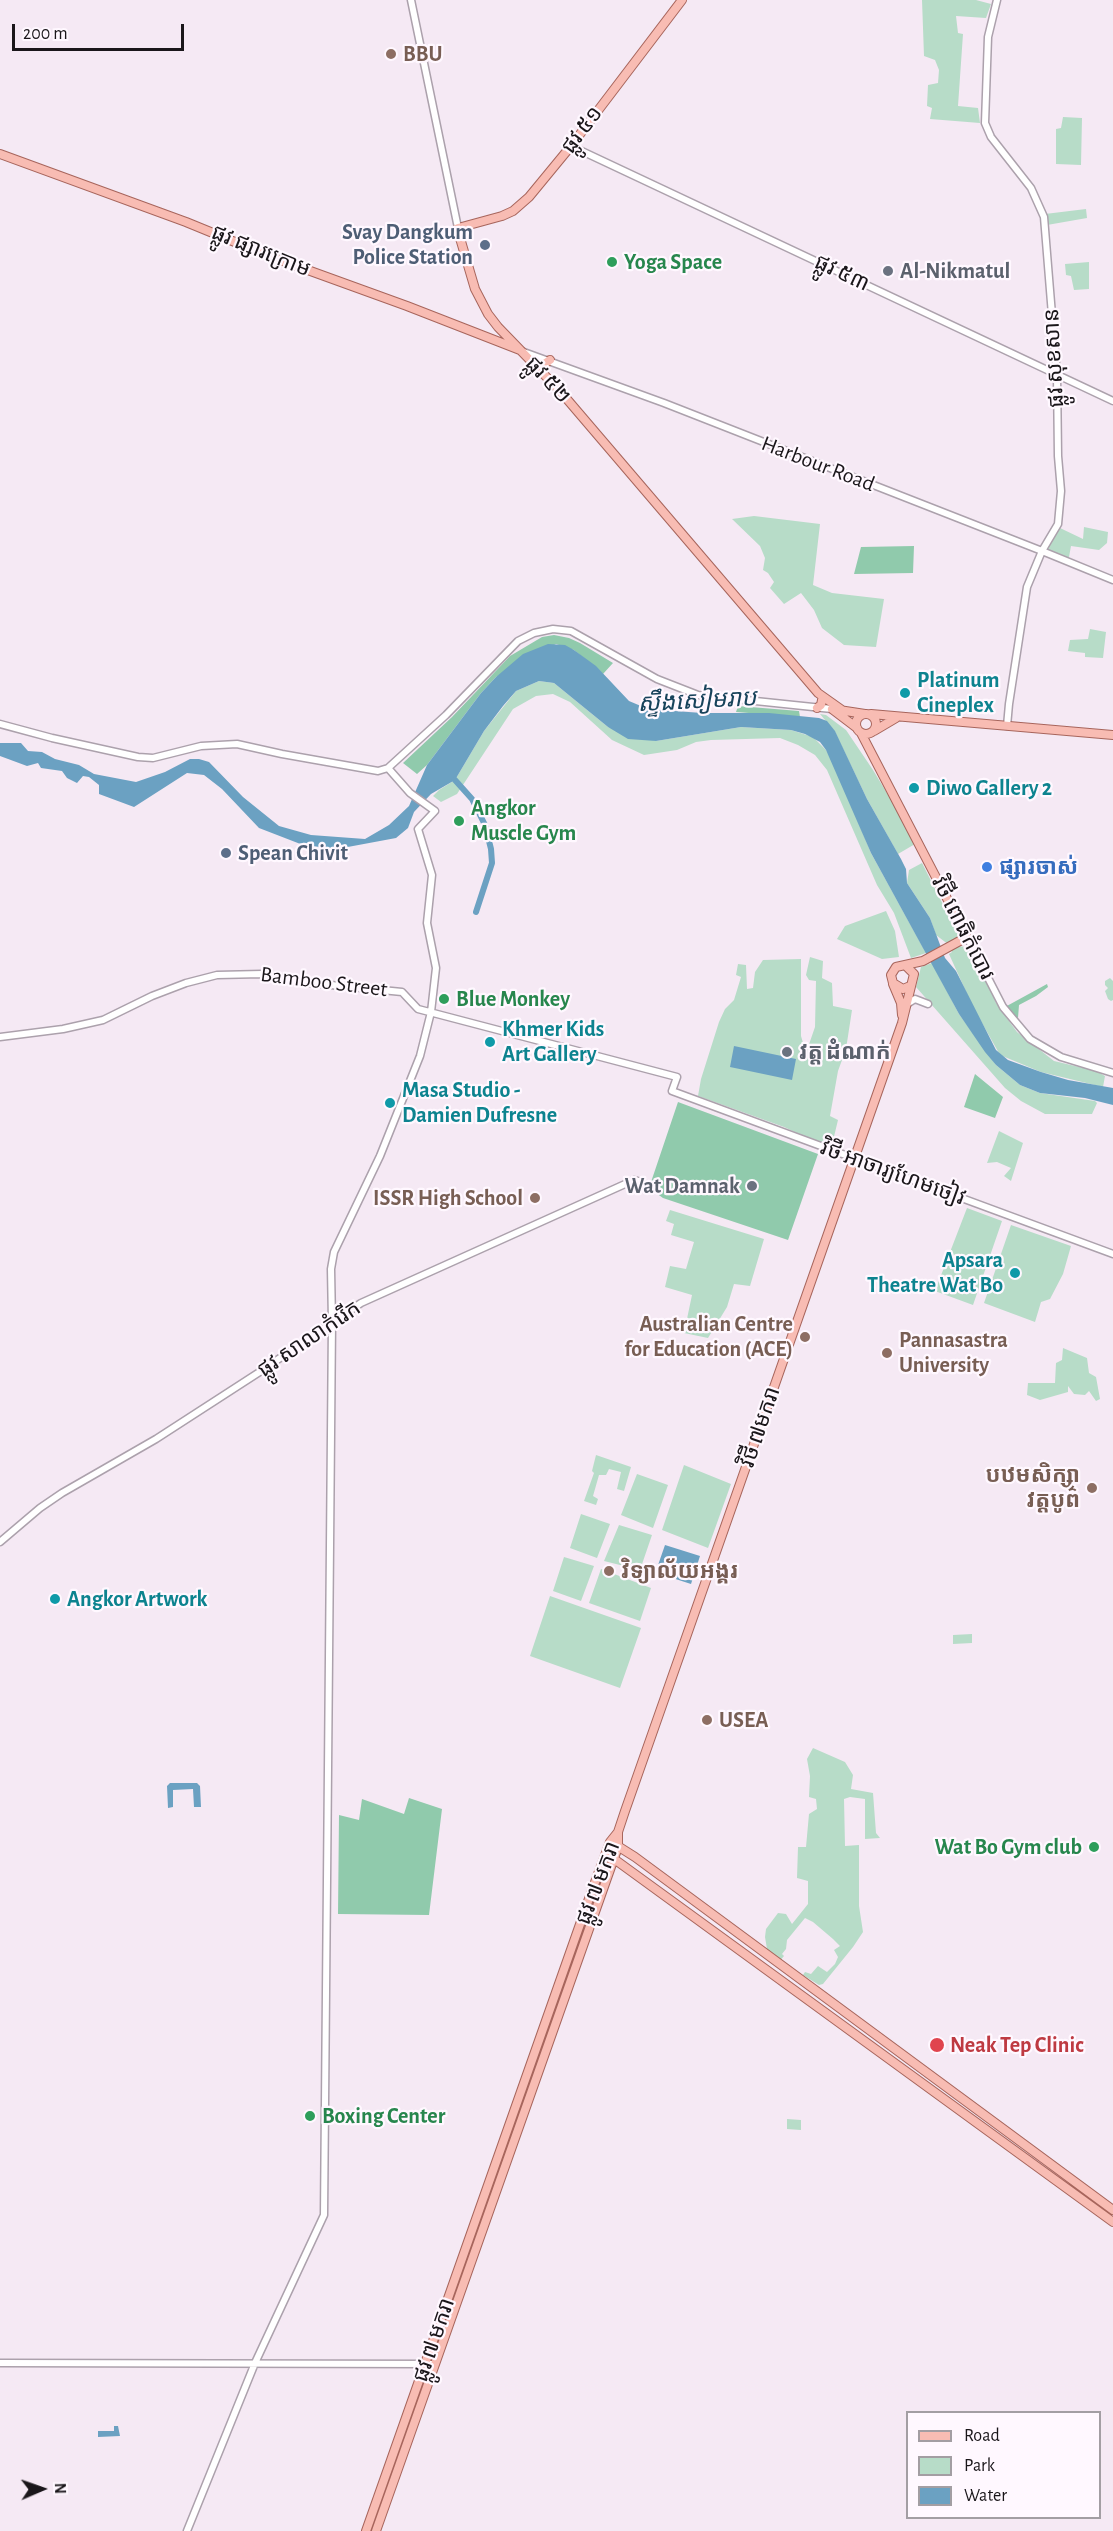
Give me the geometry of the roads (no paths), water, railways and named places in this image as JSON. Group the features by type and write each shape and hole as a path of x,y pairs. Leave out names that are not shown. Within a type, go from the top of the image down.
{"main road":[{"name":"ផ្លូវ ៥១","path":"458,228 474,225 513,211 529,197 571,146 682,0"},
{"name":"ផ្លូវ ផ្សារក្រោម","path":"0,154 186,222 269,256 407,306 521,351"},
{"name":"ផ្លូវ ៥២","path":"458,228 476,289 498,327 542,372 820,696 859,731"},
{"path":"488,339 496,335 498,327"},
{"path":"542,372 544,364 550,360"},
{"name":"ផ្លូវ ៥២","path":"820,696 842,710"},
{"path":"817,708 821,705 820,696"},
{"path":"832,709 898,717 1113,735"},
{"path":"868,714 857,719 859,731 867,735 898,717"},
{"path":"868,714 876,720 869,745"},
{"name":"វិថី ពោធិកំបោរ","path":"859,731 869,745 967,937"},
{"path":"905,965 914,974 914,981 903,989 893,983 891,975 894,969 905,965 925,960 967,937"},
{"path":"914,974 925,960"},
{"name":"វិថី ៧មករា","path":"893,983 901,1003 902,1023"},
{"name":"វិថី ៧មករា","path":"618,1832 902,1023 910,986"},
{"name":"ផ្លូវ ៧ មករា","path":"376,2531 610,1856 610,1842 618,1832"},
{"name":"ផ្លូវ ៧ មករា","path":"366,2531 610,1856 618,1846 618,1832"},
{"path":"610,1842 1113,2210"},
{"path":"610,1856 1113,2222"}],"street":[{"name":"ផ្លូវ ៥២","path":"411,0 458,228"},
{"name":"ផ្លូវ សុខសាន","path":"997,0 988,37 985,123 991,137 1031,188 1044,217 1057,376 1061,506 1058,524 1042,550 1027,587 1010,692 1007,726"},
{"name":"ផ្លូវ ៥៣","path":"571,146 1113,401"},
{"name":"Harbour Road","path":"521,351 550,360 1042,550 1113,580"},
{"path":"0,724 138,757 153,758 201,746 237,744 378,771 388,768 446,715 518,641 542,630 571,631 657,679 698,695 832,709"},
{"path":"186,2531 255,2363 324,2215 332,1322 330,1278 334,1252 380,1156 420,1056 431,1012 436,968 428,923 432,882 430,865 418,829 435,811 410,793 388,768"},
{"name":"វិថី ពោធិកំបោរ","path":"967,937 1003,1007 1029,1039 1061,1057 1113,1073"},
{"name":"Bamboo Street","path":"0,1037 15,1037 103,1020 186,983 233,974 262,974 300,982 402,992 416,1008 677,1077 672,1091"},
{"path":"907,1004 915,999 928,1004"},
{"name":"វិថី អាចារ្យហែមចៀវ","path":"672,1091 1113,1254"},
{"name":"ផ្លូវ សាលាកំរើក","path":"0,1542 40,1508 62,1493 156,1439 377,1294 634,1180 642,1182"},
{"path":"0,2363 435,2364"}],"water":[{"name":"ស្ទឹងសៀមរាប","path":"548,644 565,645 574,650 596,666 629,701 648,709 702,713 769,713 819,718 827,721 835,731 867,799 906,869 907,883 930,918 945,958 956,971 996,1050 1008,1060 1041,1072 1068,1080 1113,1088 1113,1105 1085,1098 1040,1093 1020,1085 996,1065 985,1052 959,1014 871,853 826,750 820,742 805,734 791,730 741,727 656,741 628,739 608,727 554,683 539,681 516,691 484,731 455,780 431,794 414,812 408,828 396,838 337,849 303,845 259,828 222,789 204,775 187,773 134,807 99,794 99,785 89,777 83,776 77,783 67,778 62,771 41,768 38,763 27,766 0,756 0,743 21,743 28,751 42,752 55,759 79,765 94,774 136,782 165,772 190,759 199,759 209,762 243,797 279,826 311,835 365,839 389,825 409,806 427,765 481,693 496,677 523,654"},
{"path":"734,1046 796,1059 792,1080 730,1067"},
{"path":"665,1545 700,1556 691,1584 660,1574 657,1568"},
{"path":"170,1783 197,1783 200,1786 201,1807 194,1807 193,1789 173,1790 173,1807 168,1808 167,1786"},
{"path":"114,2426 118,2426 120,2436 98,2437 98,2431 114,2431"}],"waterway":[{"path":"455,780 472,799 485,825 491,849 492,863 476,912"}],"place":[{"name":"BBU","path":"391,54"},
{"name":"Svay Dangkum Police Station","path":"485,245"},
{"name":"Yoga Space","path":"612,262"},
{"name":"Al-Nikmatul","path":"888,271"},
{"name":"Platinum Cineplex","path":"905,693"},
{"name":"Diwo Gallery 2","path":"914,788"},
{"name":"Angkor Muscle Gym","path":"459,821"},
{"name":"Spean Chivit","path":"226,853"},
{"name":"ផ្សារចាស់","path":"987,867"},
{"name":"Blue Monkey","path":"444,999"},
{"name":"Khmer Kids Art Gallery","path":"490,1042"},
{"name":"វត្ត ដំំណាក់","path":"787,1052"},
{"name":"Masa Studio - Damien Dufresne","path":"390,1103"},
{"name":"Wat Damnak","path":"752,1186"},
{"name":"ISSR High School","path":"535,1198"},
{"name":"Apsara Theatre Wat Bo","path":"1015,1273"},
{"name":"Australian Centre for Education (ACE)","path":"805,1337"},
{"name":"Pannasastra University","path":"887,1353"},
{"name":"បឋមសិក្សា វត្តបូព៌","path":"1092,1488"},
{"name":"វិទ្យាល័យអង្គរ","path":"609,1571"},
{"name":"Angkor Artwork","path":"55,1599"},
{"name":"USEA","path":"707,1720"},
{"name":"Wat Bo Gym club","path":"1094,1847"},
{"name":"Neak Tep Clinic","path":"937,2045"},
{"name":"Boxing Center","path":"310,2116"}]}
